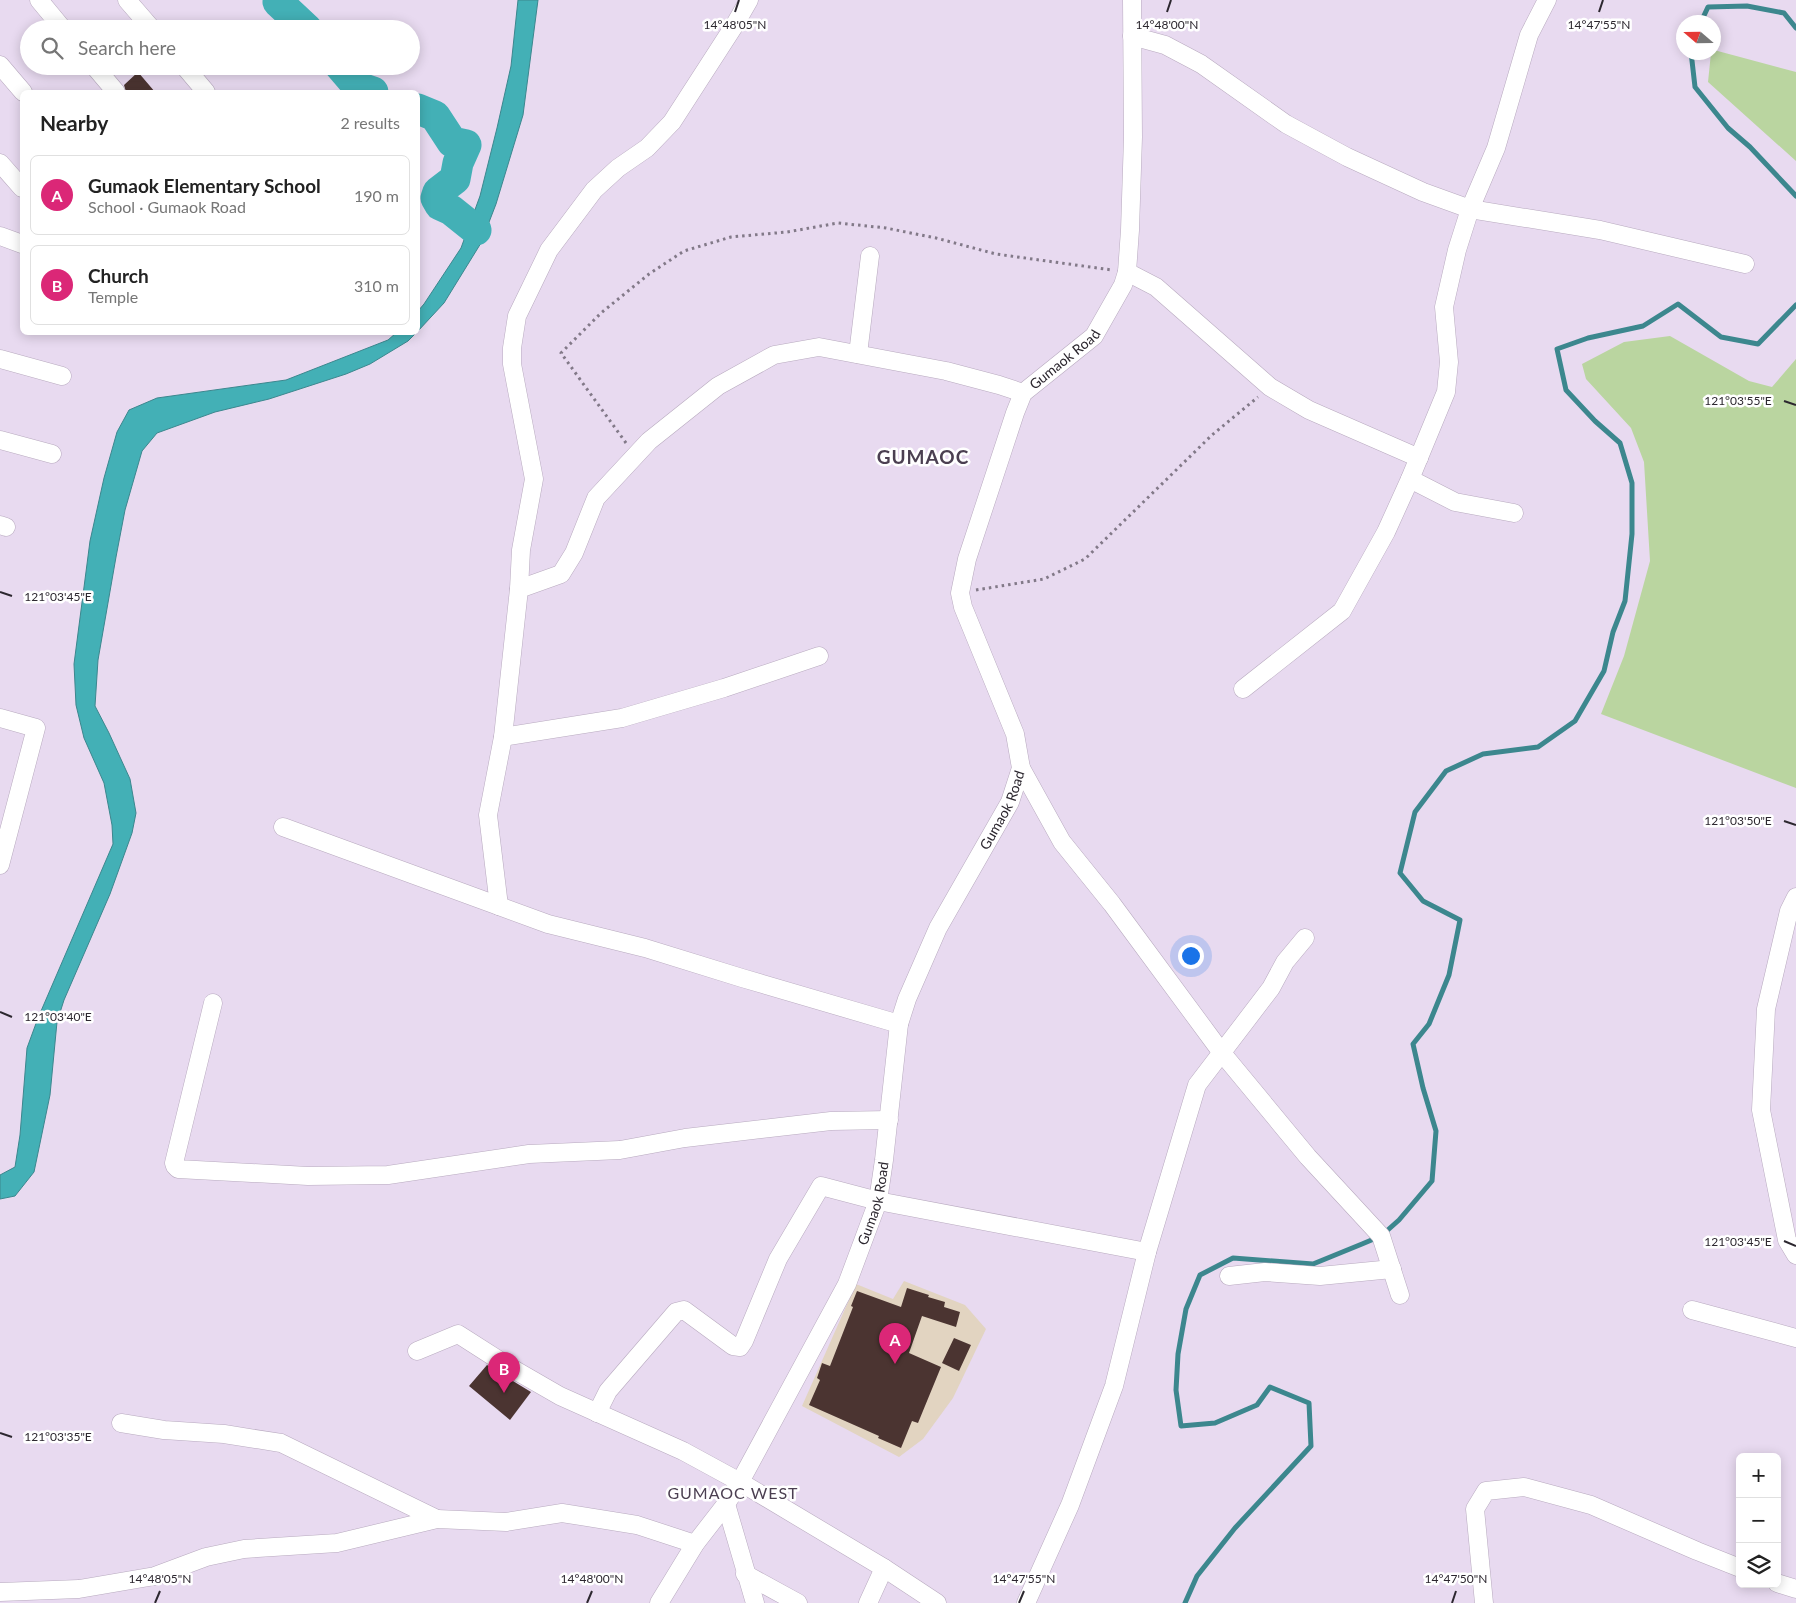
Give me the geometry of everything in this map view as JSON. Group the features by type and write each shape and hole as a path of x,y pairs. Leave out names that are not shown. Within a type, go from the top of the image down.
{"street":[{"path":"39,0 56,20"},
{"path":"127,0 144,20"},
{"path":"499,906 488,815 503,738 519,589 521,550 534,479 512,364 512,348 517,316 549,250 594,190 618,168 647,148 672,122 749,0"},
{"name":"Gumaok Road","path":"659,1603 695,1544 726,1504 740,1482 847,1284 878,1201 900,1024 907,999 938,928 1010,802 1021,768 1015,734 963,607 960,593 967,559 1023,393 1094,336 1123,285 1127,272 1133,137 1132,0"},
{"path":"1243,689 1342,611 1386,532 1410,479 1446,392 1449,362 1444,307 1457,250 1470,209 1496,148 1529,35 1547,0"},
{"path":"1132,36 1165,45 1201,64 1286,124 1347,157 1423,192 1470,209 1600,230 1745,264"},
{"path":"0,65 21,90"},
{"path":"102,75 114,90"},
{"path":"192,75 204,90"},
{"path":"0,163 20,186"},
{"path":"0,236 20,243"},
{"path":"858,354 870,256"},
{"path":"1127,272 1156,287 1270,387 1309,410 1419,458"},
{"path":"519,589 561,574 574,553 596,498 649,441 718,386 774,355 819,347 946,371 1023,393"},
{"path":"0,359 62,376"},
{"path":"0,440 52,454"},
{"path":"1410,479 1455,502 1514,514"},
{"path":"503,738 622,718 724,688 819,656"},
{"path":"0,718 36,728 8,802 0,864"},
{"path":"1021,768 1062,842 1129,928 1222,1054 1308,1157 1381,1236 1400,1295"},
{"path":"283,827 548,924 645,948 900,1024"},
{"path":"1796,897 1790,911 1766,1009 1761,1110 1787,1240 1796,1255"},
{"path":"1026,1603 1070,1505 1114,1386 1147,1252 1197,1085 1271,988 1284,962 1304,938"},
{"path":"213,1003 174,1163 178,1169 308,1176 388,1175 533,1153 620,1150 685,1138 831,1121 889,1120"},
{"path":"597,1413 608,1391 676,1312 680,1310 684,1310 733,1346 740,1347 778,1259 821,1186 878,1201 1147,1252"},
{"path":"1229,1276 1264,1272 1320,1276 1392,1269"},
{"path":"1692,1310 1796,1338"},
{"path":"417,1351 458,1334 543,1386 597,1413 683,1451 740,1482 884,1568 937,1603"},
{"path":"121,1423 164,1430 224,1434 281,1443 438,1519"},
{"path":"1484,1603 1475,1509 1486,1491 1524,1488 1591,1505 1736,1566"},
{"path":"726,1504 755,1603"},
{"path":"0,1592 79,1589 155,1576 206,1557 244,1549 337,1543 438,1519 506,1522 562,1514 637,1525 695,1544"},
{"path":"868,1603 884,1568"},
{"path":"745,1574 798,1603"},
{"path":"1781,1586 1793,1594"}],"path":[{"path":"635,456 561,353 601,313 649,274 684,251 731,237 787,232 838,223 886,228 936,238 996,254 1127,272"},
{"path":"960,593 1044,579 1085,559 1212,435 1270,387"}],"shaded area":[{"path":"518,0 538,0 523,115 496,204 481,243 444,303 420,329 420,309 461,248 480,196 511,66"},
{"path":"1721,52 1796,72 1796,161 1708,82 1710,60 1721,60"},
{"path":"394,335 414,335 408,341 370,364 346,374 269,399 215,412 157,433 142,451 125,510 116,557 98,660 95,706 130,779 136,813 132,833 110,894 64,1000 57,1022 50,1095 34,1172 15,1196 0,1199 0,1175 15,1167 20,1135 27,1048 38,1018 113,844 112,825 104,783 84,738 76,705 74,664 90,541 104,478 117,432 129,410 157,398 286,380 388,340"},
{"path":"1670,336 1749,381 1772,387 1796,359 1796,788 1601,714 1624,656 1650,561 1644,462 1631,428 1586,379 1582,364 1624,342"},
{"path":"904,1281 965,1305 986,1329 953,1398 923,1439 899,1457 802,1406 856,1284 893,1299"}],"building":[{"path":"135,75 141,75 153,90 125,90 124,85"},
{"path":"907,1288 945,1302 944,1307 960,1312 956,1327 922,1316 909,1353 941,1367 918,1423 912,1421 901,1448 878,1438 879,1436 809,1405 820,1380 817,1378 822,1363 830,1366 853,1307 851,1306 857,1291 901,1307"},
{"path":"954,1338 971,1345 959,1371 942,1363"},
{"path":"487,1365 531,1392 510,1420 469,1386"}],"waterway":[{"path":"279,0 278,2 297,20"},
{"path":"1704,15 1708,7 1747,6 1784,13 1796,28"},
{"path":"1692,60 1695,87 1728,128 1750,147 1796,196"},
{"path":"348,75 358,87 367,90"},
{"path":"420,110 435,116 452,142 466,145 458,163 455,179 438,192 436,198 440,205 451,210 476,230"},
{"path":"1185,1603 1197,1576 1235,1528 1311,1446 1309,1403 1270,1387 1257,1405 1215,1423 1181,1426 1176,1390 1178,1354 1186,1309 1200,1275 1233,1258 1313,1264 1381,1236 1399,1220 1432,1181 1436,1131 1423,1088 1413,1044 1429,1024 1449,975 1460,920 1423,901 1400,873 1415,812 1446,771 1483,754 1538,747 1575,721 1604,671 1613,632 1625,601 1632,534 1632,483 1620,443 1595,421 1566,390 1557,349 1588,338 1643,326 1678,304 1721,337 1758,344 1796,305"}],"place":[{"name":"Gumaok Elementary School","path":"895,1364"},
{"name":"Church","path":"504,1393"}],"district":[{"name":"GUMAOC","path":"923,457"},
{"name":"GUMAOC WEST","path":"733,1493"}]}
